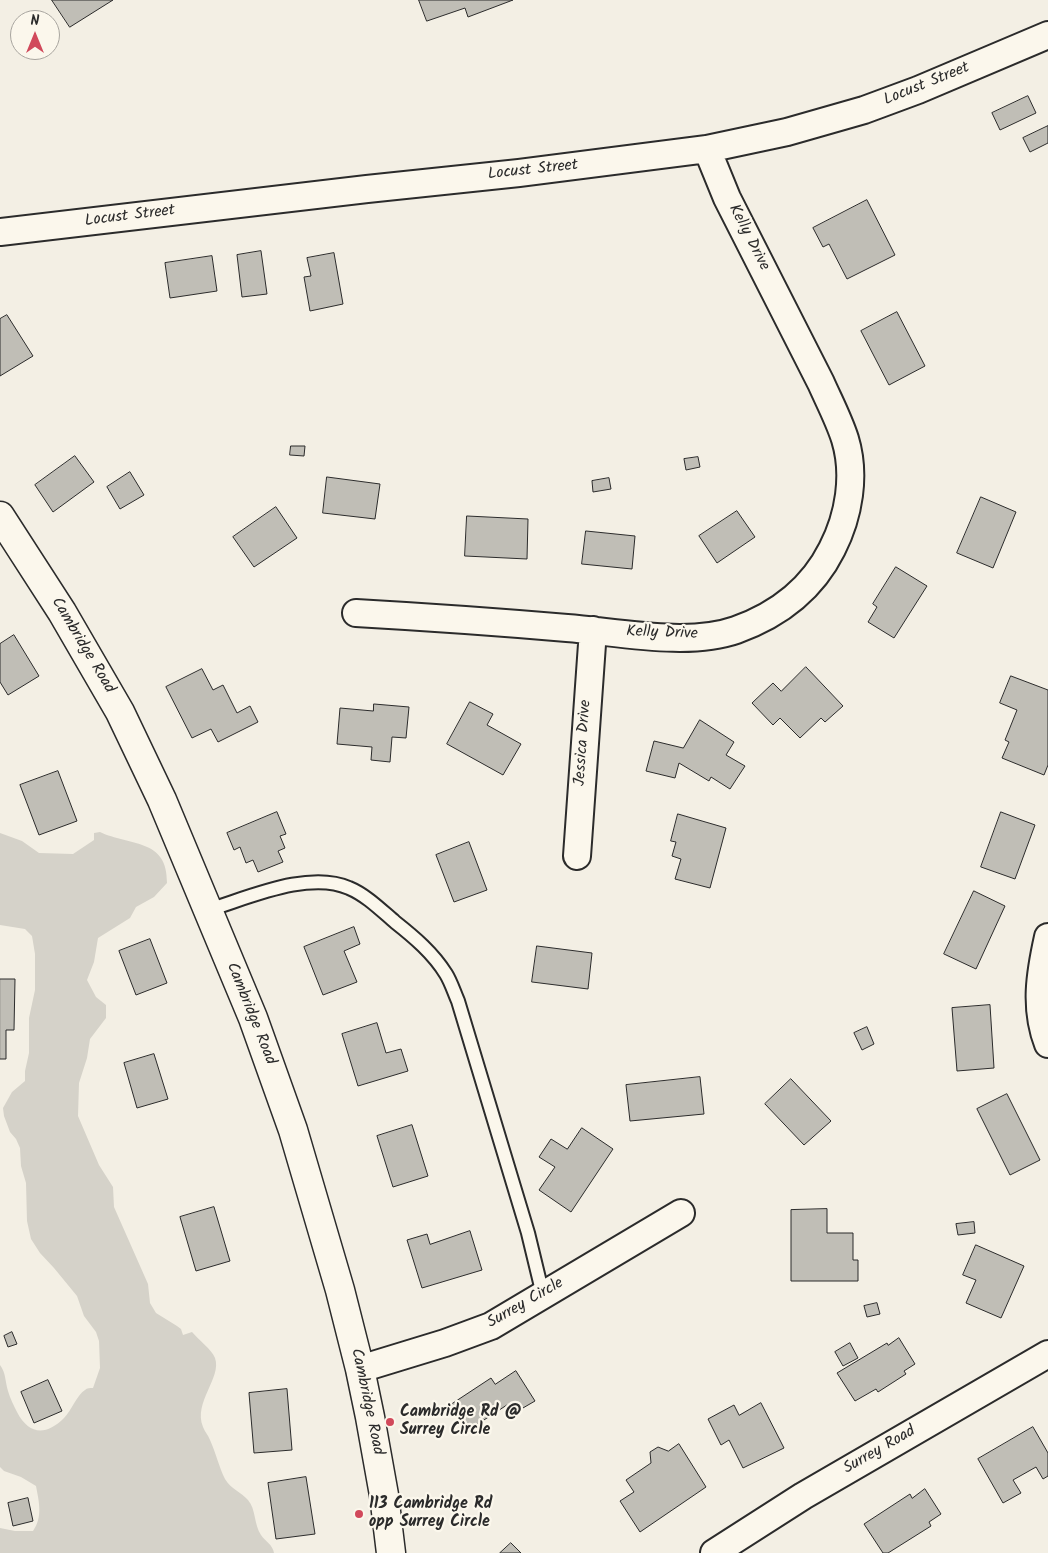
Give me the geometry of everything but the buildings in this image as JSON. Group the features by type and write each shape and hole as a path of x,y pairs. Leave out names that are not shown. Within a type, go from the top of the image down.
{"highway":[{"name":"Cambridge Road","path":"0,516 77,636 120,712 162,800 253,1018 293,1130 338,1281 360,1369 384,1495 391,1553"}],"street":[{"name":"Locust Street","path":"0,232 584,165 707,149 787,132 864,110 918,90 1048,35"},
{"name":"Kelly Drive","path":"356,613 489,621 663,637 694,637 735,630 766,617 788,603 816,576 836,542 844,517 849,478 848,452 845,440 828,398 727,198 707,149"},
{"name":"Jessica Drive","path":"577,856 593,630"},
{"path":"1048,937 1041,968 1038,996 1042,1024 1048,1044"},
{"name":"Surrey Circle","path":"360,1369 444,1344 483,1330 510,1316 681,1213"},
{"name":"Surrey Road","path":"714,1553 803,1496 1048,1354"}],"lane":[{"path":"208,910 275,889 309,883 336,884 360,893 429,952 446,973 458,1001 528,1233 543,1295"}],"shaded area":[{"path":"100,832 134,842 154,851 161,858 166,868 167,883 154,897 136,907 130,918 98,938 94,962 87,980 96,997 106,1005 106,1018 90,1039 87,1058 79,1083 78,1116 99,1165 113,1187 114,1207 148,1284 150,1303 156,1313 181,1329 183,1335 192,1332 215,1358 215,1374 202,1408 201,1418 203,1427 225,1479 251,1504 257,1527 274,1553 0,1553 0,1528 15,1531 33,1531 38,1520 39,1509 36,1486 21,1477 4,1471 0,1467 0,1365 17,1412 27,1425 32,1429 38,1430 51,1428 64,1418 82,1392 93,1388 100,1368 99,1341 96,1332 84,1316 77,1296 40,1253 31,1239 27,1221 26,1183 21,1166 20,1148 10,1132 4,1116 3,1108 12,1092 25,1081 29,1053 29,1018 35,990 35,954 32,936 25,929 0,925 0,833 22,841 39,853 73,854 94,840 94,833"}],"place":[{"name":"Cambridge Rd @ Surrey Circle","path":"390,1422"},
{"name":"113 Cambridge Rd opp Surrey Circle","path":"359,1514"}]}
